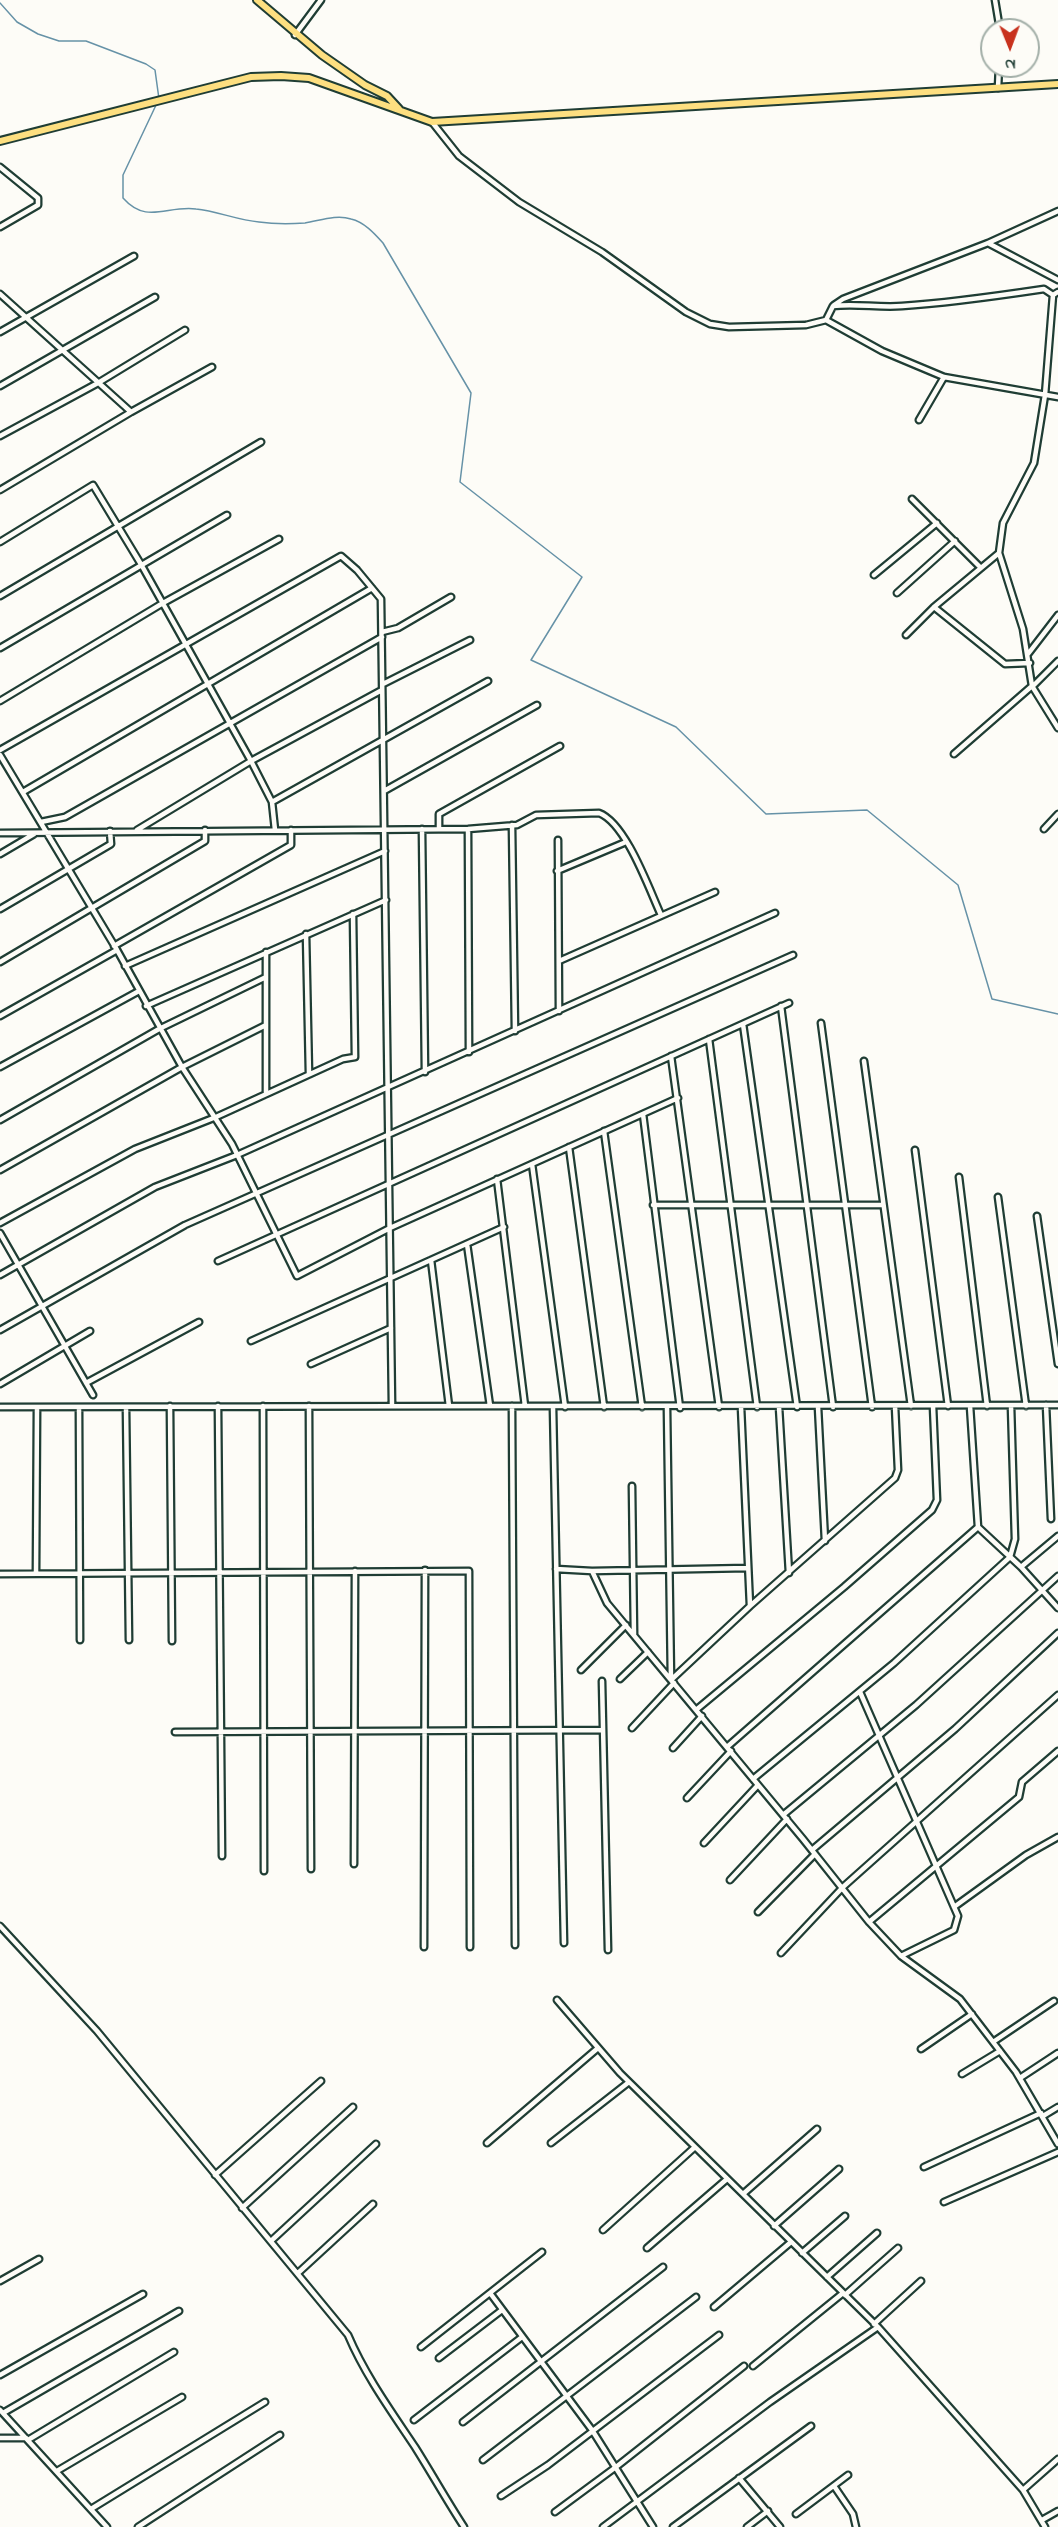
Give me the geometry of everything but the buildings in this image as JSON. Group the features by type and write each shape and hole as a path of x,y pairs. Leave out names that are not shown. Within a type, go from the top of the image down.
{"main road":[{"path":"257,0 295,35 365,86 387,96 402,111"},
{"path":"0,141 251,77 309,78 432,122 1058,84"}],"street":[{"path":"295,35 321,0"},
{"path":"995,0 998,18"},
{"path":"998,78 998,88"},
{"path":"432,122 459,156 519,202 602,252 686,312 710,324 729,327 806,325 826,320 882,351 944,377 1058,397"},
{"path":"0,167 38,198 38,205 0,227"},
{"path":"826,320 833,306 843,299 988,243 1058,211"},
{"path":"988,243 1058,280"},
{"path":"0,332 134,256"},
{"path":"833,306 847,304 903,306 1046,289 1055,294 1045,395 1034,464 1003,523 999,553 1028,654 1032,686 1058,728"},
{"path":"0,294 131,412"},
{"path":"0,386 155,297"},
{"path":"0,436 98,383 184,330"},
{"path":"0,490 212,367"},
{"path":"919,420 944,377"},
{"path":"0,596 261,442"},
{"path":"0,542 93,485 142,566 251,761 272,802 275,830"},
{"path":"912,499 981,568"},
{"path":"0,648 227,515"},
{"path":"874,575 937,523"},
{"path":"0,701 163,603 279,538"},
{"path":"897,593 955,541"},
{"path":"906,635 934,607 999,553"},
{"path":"0,750 341,556 357,570 381,599 392,1405"},
{"path":"23,792 372,588"},
{"path":"41,822 65,817 451,597"},
{"path":"934,607 1005,664 1030,663"},
{"path":"1028,654 1058,615"},
{"path":"135,831 251,761 470,640"},
{"path":"954,754 1058,661"},
{"path":"272,802 488,681"},
{"path":"384,791 537,705"},
{"path":"439,829 439,813 560,746"},
{"path":"0,755 116,948 159,1029 216,1117 297,1276 390,1228 678,1098"},
{"path":"0,833 468,829 512,825 536,815 599,813 606,816 626,842 661,915"},
{"path":"1044,828 1058,814"},
{"path":"512,825 515,1031"},
{"path":"422,829 425,1072"},
{"path":"468,829 469,1052"},
{"path":"0,962 205,841 205,830"},
{"path":"0,1016 291,845 291,830"},
{"path":"0,909 111,844 110,831"},
{"path":"0,854 34,834"},
{"path":"558,840 559,1011"},
{"path":"557,871 626,842"},
{"path":"125,966 385,851"},
{"path":"559,961 716,892"},
{"path":"146,1006 386,900"},
{"path":"0,1275 155,1187 237,1155 425,1072 775,913"},
{"path":"0,1223 135,1149 216,1117 343,1059 355,1057 353,914"},
{"path":"306,934 309,1074"},
{"path":"266,952 266,1094"},
{"path":"0,1330 186,1225 793,955"},
{"path":"0,1120 159,1029 266,977"},
{"path":"0,1067 138,991"},
{"path":"218,1261 789,1003"},
{"path":"781,1006 832,1407"},
{"path":"821,1023 872,1407"},
{"path":"743,1024 797,1407"},
{"path":"0,1170 182,1067 266,1025"},
{"path":"709,1039 757,1407"},
{"path":"671,1056 719,1407"},
{"path":"864,1061 911,1406"},
{"path":"643,1114 680,1408"},
{"path":"604,1131 642,1407"},
{"path":"569,1147 604,1407"},
{"path":"915,1150 948,1406"},
{"path":"532,1164 565,1407"},
{"path":"959,1177 987,1406"},
{"path":"498,1179 525,1406"},
{"path":"998,1197 1026,1406"},
{"path":"653,1205 883,1205"},
{"path":"1037,1216 1058,1364"},
{"path":"251,1341 504,1227"},
{"path":"0,1233 93,1395"},
{"path":"467,1244 490,1406"},
{"path":"431,1260 449,1406"},
{"path":"86,1383 199,1322"},
{"path":"311,1364 391,1328"},
{"path":"0,1384 90,1332"},
{"path":"170,1406 172,1641"},
{"path":"218,1406 222,1856"},
{"path":"263,1406 264,1871"},
{"path":"309,1406 311,1869"},
{"path":"512,1406 515,1946"},
{"path":"632,1728 673,1682 750,1606 895,1478 898,1470 895,1406"},
{"path":"696,1710 844,1587 932,1510 937,1500 933,1406"},
{"path":"970,1406 978,1527 1021,1567 1058,1608"},
{"path":"753,1779 894,1663 1010,1557 1015,1539 1011,1406"},
{"path":"1046,1406 1051,1519"},
{"path":"0,1407 1058,1406"},
{"path":"36,1407 36,1574"},
{"path":"79,1407 80,1640"},
{"path":"126,1407 129,1641"},
{"path":"553,1407 564,1943"},
{"path":"741,1407 750,1606"},
{"path":"779,1407 789,1573"},
{"path":"818,1407 825,1541"},
{"path":"667,1408 673,1682"},
{"path":"632,1486 633,1634"},
{"path":"687,1798 729,1749 978,1527"},
{"path":"1021,1567 1058,1536"},
{"path":"556,1569 592,1571 748,1568"},
{"path":"0,1574 467,1569 470,1573 470,1947"},
{"path":"354,1864 355,1570"},
{"path":"424,1947 425,1570"},
{"path":"592,1571 607,1603 843,1887 869,1922 901,1956 960,1999 1020,2078 1058,2144"},
{"path":"730,1880 785,1817 916,1705 1058,1576"},
{"path":"581,1670 626,1625"},
{"path":"758,1912 813,1852 955,1729 1058,1633"},
{"path":"620,1679 648,1652"},
{"path":"602,1681 608,1950"},
{"path":"860,1692 958,1916 954,1930 901,1956"},
{"path":"781,1953 843,1887 1058,1695"},
{"path":"673,1748 702,1716"},
{"path":"175,1732 603,1730"},
{"path":"869,1922 1019,1797 1022,1782 1058,1751"},
{"path":"704,1843 758,1785"},
{"path":"954,1907 1026,1855 1058,1837"},
{"path":"0,1926 97,2031 348,2335 391,2415 414,2446 464,2527"},
{"path":"557,2000 629,2082 876,2325 1023,2490 1045,2527"},
{"path":"993,2042 1054,2001"},
{"path":"921,2049 972,2014"},
{"path":"487,2143 598,2048"},
{"path":"962,2074 1000,2051"},
{"path":"1020,2078 1058,2053"},
{"path":"215,2175 321,2081"},
{"path":"551,2143 629,2082"},
{"path":"242,2208 353,2107"},
{"path":"924,2167 1058,2107"},
{"path":"743,2194 818,2129"},
{"path":"271,2241 376,2144"},
{"path":"603,2230 695,2147"},
{"path":"944,2202 1058,2152"},
{"path":"774,2226 839,2169"},
{"path":"647,2248 727,2179"},
{"path":"298,2272 373,2204"},
{"path":"802,2253 845,2216"},
{"path":"827,2277 877,2233"},
{"path":"714,2307 791,2242"},
{"path":"753,2366 898,2248"},
{"path":"421,2348 542,2252"},
{"path":"0,2281 39,2259"},
{"path":"463,2422 663,2267"},
{"path":"603,2527 876,2325 921,2281"},
{"path":"490,2293 592,2430 653,2527"},
{"path":"0,2375 143,2294"},
{"path":"483,2460 696,2297"},
{"path":"439,2358 502,2310"},
{"path":"107,2527 2,2411 179,2311"},
{"path":"501,2496 548,2465 719,2335"},
{"path":"414,2420 522,2337"},
{"path":"0,2438 27,2439 174,2352"},
{"path":"555,2511 616,2467 744,2366"},
{"path":"57,2471 182,2397"},
{"path":"91,2509 265,2402"},
{"path":"673,2527 811,2426"},
{"path":"138,2527 280,2435"},
{"path":"1023,2490 1058,2459"},
{"path":"796,2514 849,2475"},
{"path":"739,2478 780,2527"},
{"path":"834,2486 853,2514 856,2527"},
{"path":"747,2527 768,2511"},
{"path":"1042,2520 1058,2511"}],"waterway":[{"path":"0,3 17,22 38,34 59,41 86,41 146,64 155,70 159,99"},
{"path":"157,103 123,175 123,198 140,211 158,212 186,208 251,221 276,223 305,223 345,218 356,220 364,225 383,243 471,393 460,482 582,577 531,660 676,727 766,814 867,810 958,885 992,999 1058,1014"}]}
